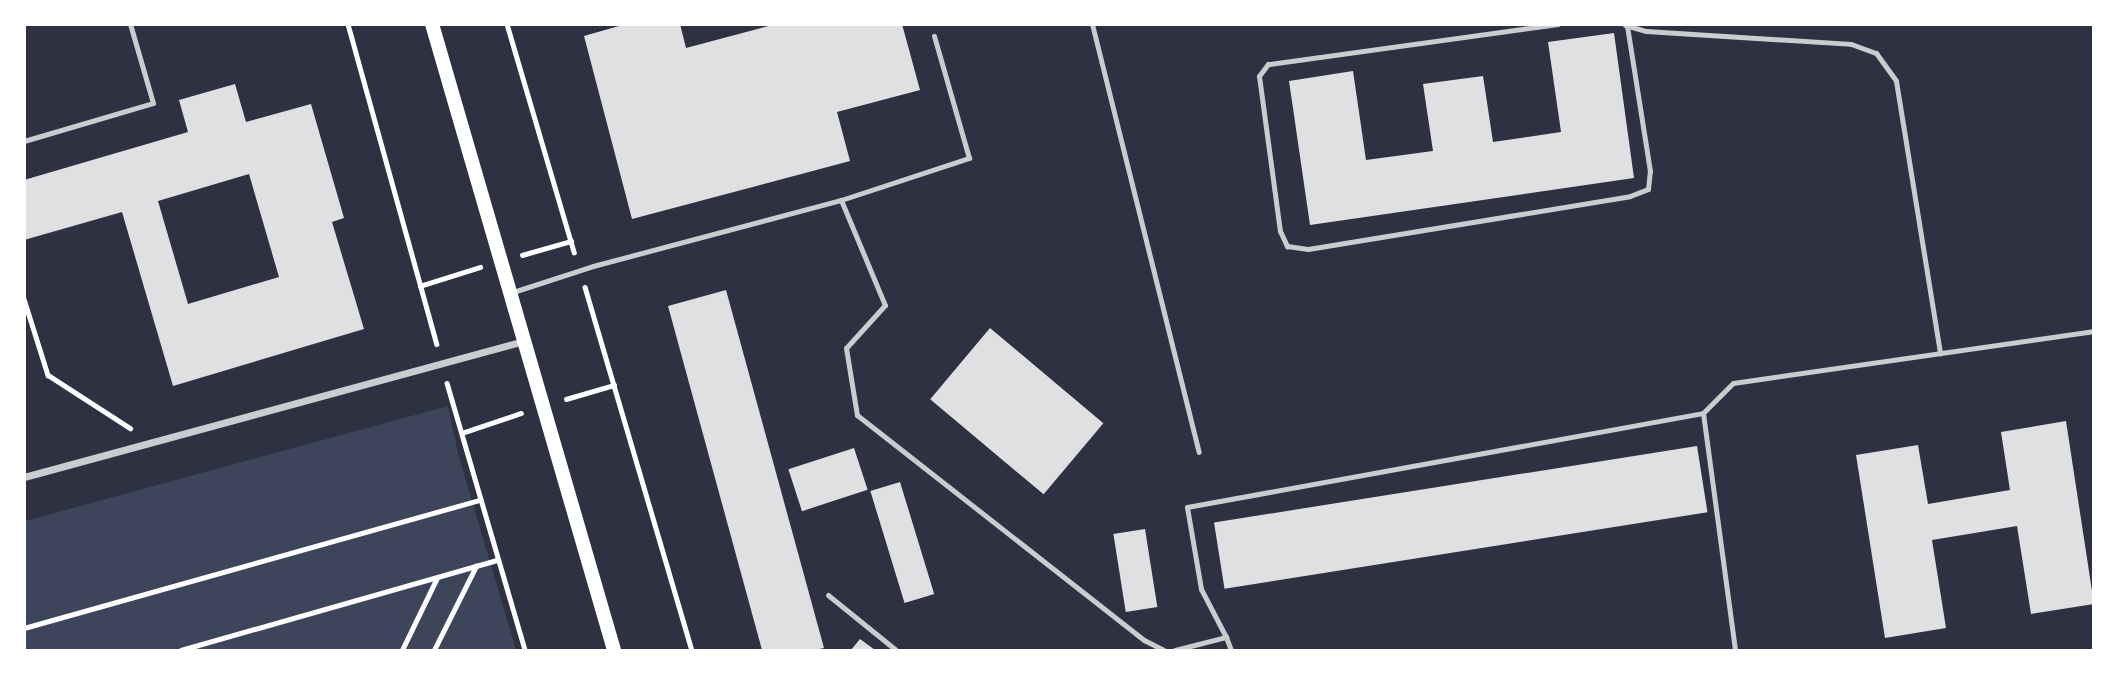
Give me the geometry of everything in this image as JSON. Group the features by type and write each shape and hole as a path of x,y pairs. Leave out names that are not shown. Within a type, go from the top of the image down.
{"main road":[{"path":"432,24 614,650"}],"street":[{"path":"24,477 523,341"}],"lane":[{"path":"24,141 153,103 130,24"},
{"path":"1092,24 1199,452"},
{"path":"1558,24 1268,64 1259,76 1280,231 1287,246 1308,249 1321,247 1630,196 1648,188 1650,171 1625,25 1646,31 1851,44 1875,53 1896,81 1940,353"},
{"path":"510,293 580,270 841,200 969,158 934,36"},
{"path":"841,200 885,305 846,348 857,415 1144,640 1164,650"},
{"path":"1231,650 1201,589 1187,507 1703,412 1733,383 2094,331"},
{"path":"1703,412 1735,650"},
{"path":"828,595 896,650"},
{"path":"1175,650 1226,637"}],"path":[{"path":"348,24 480,500 525,650"},
{"path":"507,24 692,650"},
{"path":"24,299 48,376 133,429"},
{"path":"24,628 480,500"},
{"path":"181,650 498,560"},
{"path":"434,650 476,566"},
{"path":"402,650 438,577"}],"shaded area":[{"path":"448,406 459,457 516,650 25,650 25,521"}],"building":[{"path":"626,24 680,24 686,48 776,24 902,24 920,90 837,112 850,161 632,219 584,36"},
{"path":"1614,33 1634,178 1310,225 1289,81 1353,71 1366,160 1433,151 1423,84 1483,76 1493,142 1561,132 1548,42"},
{"path":"235,84 246,122 311,104 344,218 332,222 364,329 173,386 122,212 24,240 24,180 188,132 179,100","holes":["249,174 279,277 188,304 158,201"]},
{"path":"726,290 824,648 762,650 668,306"},
{"path":"990,328 1103,423 1044,494 930,399"},
{"path":"2066,421 2094,604 2031,614 2017,526 1932,540 1946,628 1885,638 1856,455 1918,445 1928,504 2010,490 2001,432"},
{"path":"1697,446 1707,512 1225,589 1214,522"},
{"path":"854,448 868,490 802,511 788,469"},
{"path":"900,482 934,594 905,603 870,491"},
{"path":"1145,529 1157,607 1126,612 1113,534"},
{"path":"860,639 875,650 851,650"}]}
